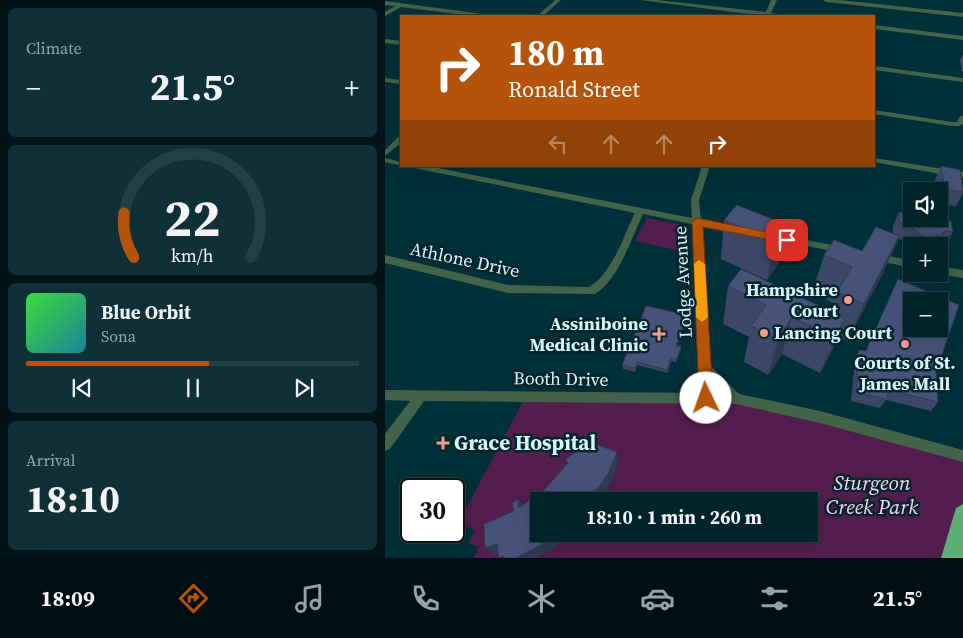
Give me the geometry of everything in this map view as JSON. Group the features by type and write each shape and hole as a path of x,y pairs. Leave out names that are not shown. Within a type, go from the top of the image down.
{"highway":[{"path":"954,549 963,515"}],"street":[{"path":"541,15 558,0"},
{"path":"643,0 767,15 774,0"},
{"path":"825,0 963,15"},
{"path":"385,3 475,15"},
{"path":"385,14 400,5"},
{"path":"875,27 963,38"},
{"path":"385,41 400,43"},
{"path":"875,68 963,80"},
{"path":"385,80 400,82"},
{"path":"875,112 952,124 959,124 963,118"},
{"path":"385,154 400,140"},
{"path":"385,160 400,164"},
{"path":"875,160 963,174"},
{"path":"419,167 742,231"},
{"name":"Lodge Avenue","path":"706,167 696,194 706,398"},
{"name":"Athlone Drive","path":"385,259 509,289 597,290 606,280 640,211"},
{"path":"760,234 903,262"},
{"path":"948,272 963,274"},
{"path":"704,367 736,398"},
{"name":"Booth Drive","path":"385,395 736,398 820,416 963,456"},
{"path":"385,445 421,395"}],"green space":[{"path":"647,218 687,226 689,253 635,241"},
{"name":"Sturgeon Creek Park","path":"704,367 736,399 963,456 963,515 952,558 474,558 479,547 468,543 475,530 465,526 465,510 526,396 678,398"}],"building":[{"path":"941,166 960,170 963,192 948,190 948,182 944,182"},
{"path":"737,205 787,225 775,241 724,220"},
{"path":"899,212 903,212 903,224 899,223"},
{"path":"948,220 951,221 953,232 945,231 941,236 930,237 918,235 918,232 910,227 948,227"},
{"path":"876,227 899,236 864,304 837,292 852,267 824,255 834,240 862,251"},
{"path":"741,269 845,318 835,338 792,317 778,339 751,326 766,305 728,286"},
{"name":"Courts of St. James Mall","path":"898,279 928,292 903,292 903,337 948,337 948,300 959,305 936,372 938,402 889,390 886,399 856,392 859,350 866,351"},
{"name":"Assiniboine Medical Clinic","path":"646,306 687,315 676,346 681,346 677,359 671,358 667,370 637,362 635,368 622,365"},
{"path":"581,439 617,452 609,472 595,492 541,492 568,463 565,460 574,453"},
{"path":"518,499 519,508 530,500 530,542 546,542 516,558 504,558 503,556 499,558 497,544 485,548 484,524 514,511 512,503"}],"slow traffic":[{"path":"699,264 702,317"}],"place":[{"name":"Hampshire Court","path":"848,300"},
{"name":"Lancing Court","path":"764,333"},
{"name":"Assiniboine Medical Clinic","path":"659,334"},
{"name":"Courts of St. James Mall","path":"905,344"},
{"name":"Grace Hospital","path":"443,443"}],"route":[{"path":"706,398 697,222 787,240"}]}
